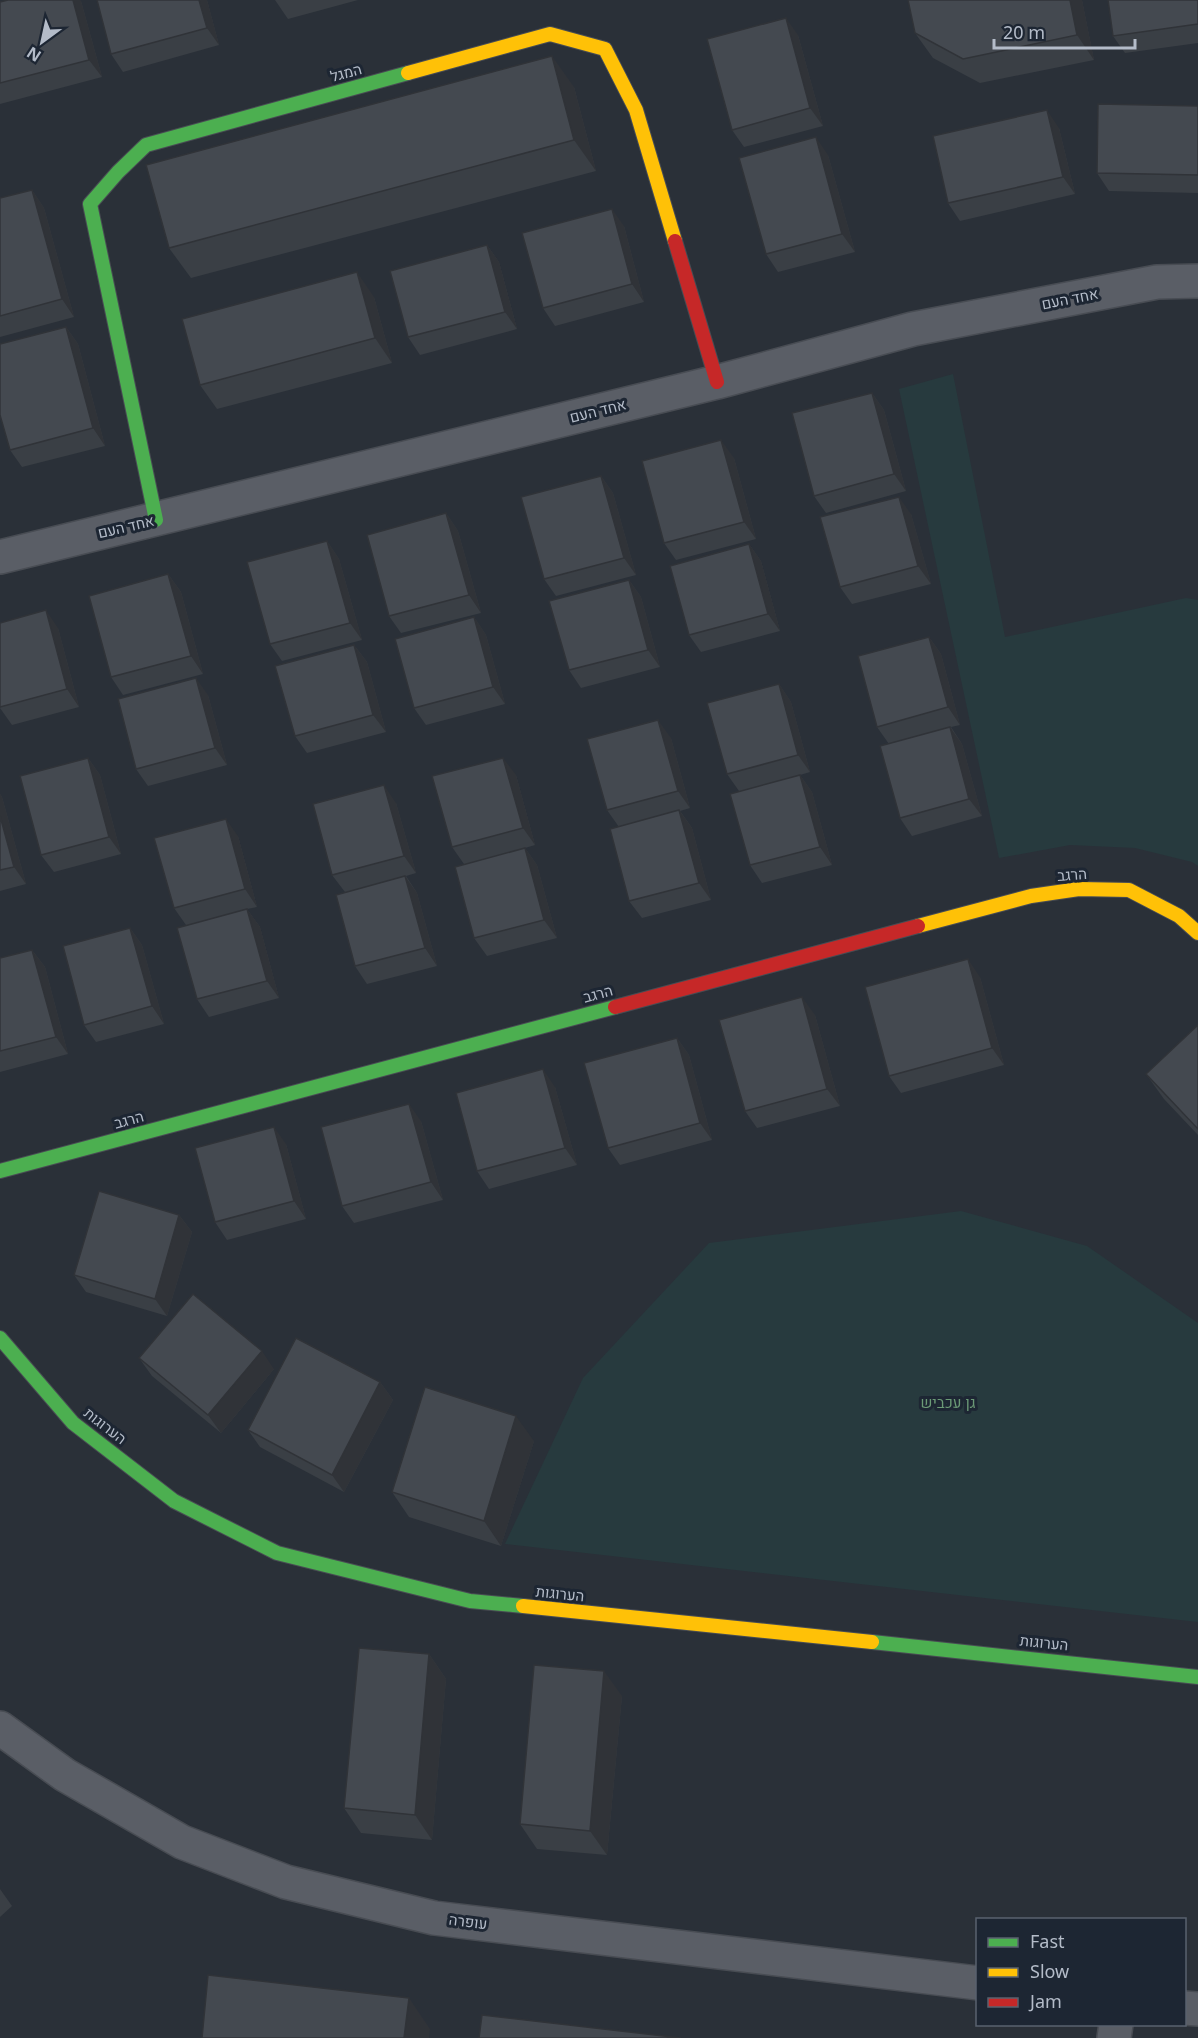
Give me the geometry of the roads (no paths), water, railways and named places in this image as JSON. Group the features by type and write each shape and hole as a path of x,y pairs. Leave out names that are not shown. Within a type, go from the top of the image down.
{"street":[{"name":"המגל","path":"156,520 90,204 146,145 550,34 605,49 636,110 717,382"},
{"name":"אחד העם","path":"0,557 717,382 913,329 1157,282 1198,281"},
{"name":"הרגב","path":"0,1171 1030,896 1079,889 1129,891 1179,916 1198,933"},
{"name":"הערוגות","path":"0,1338 73,1423 174,1501 277,1553 470,1601 1198,1677"},
{"name":"עופרה","path":"0,1728 65,1775 182,1842 286,1882 434,1918 976,1983"}],"park label":[{"name":"גן עכביש","path":"948,1403"}]}
